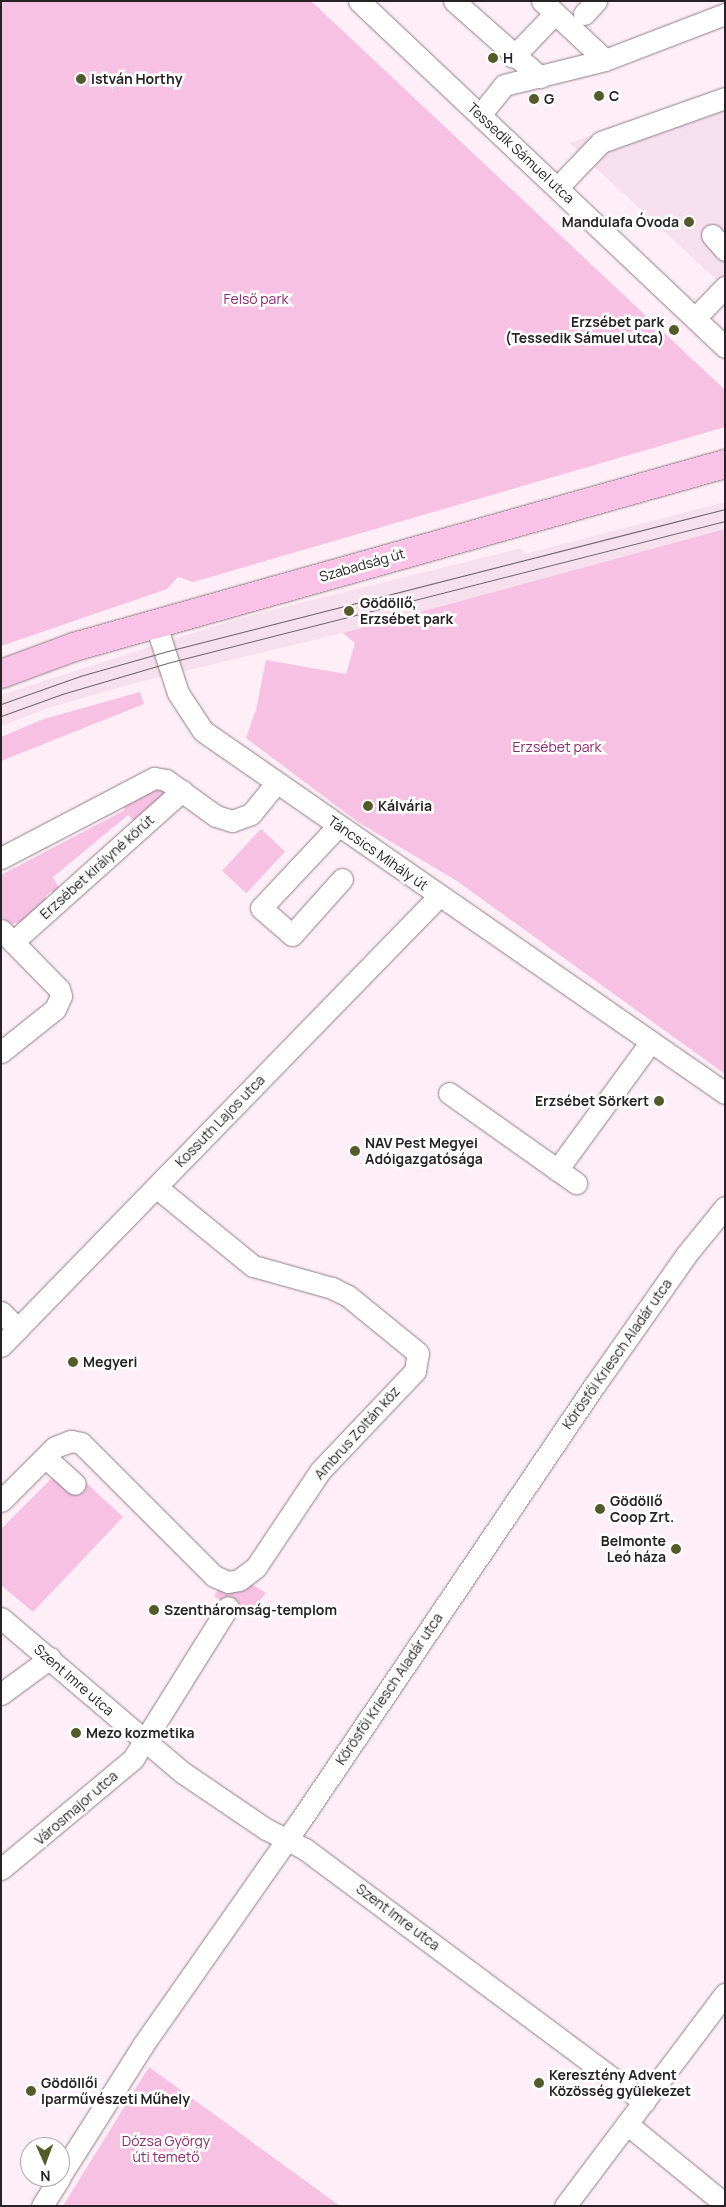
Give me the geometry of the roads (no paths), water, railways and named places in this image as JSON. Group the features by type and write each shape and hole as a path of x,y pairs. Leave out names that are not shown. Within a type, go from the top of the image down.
{"main road":[{"name":"Szabadság út","path":"1,674 74,647 725,464"}],"street":[{"name":"Tessedik Sámuel utca","path":"359,1 558,187 725,347"},
{"path":"454,1 513,57 540,77"},
{"path":"513,57 549,7 605,60"},
{"path":"480,115 504,85 605,60 725,14"},
{"path":"558,187 601,142 725,98"},
{"path":"696,318 725,287"},
{"name":"Táncsics Mihály út","path":"156,624 178,693 191,715 216,741 725,1094"},
{"path":"1,858 145,781 162,778 216,816 238,820 251,814 277,782"},
{"name":"Erzsébet királyné körút","path":"1,1052 55,1009 61,996 59,988 7,936 182,791"},
{"path":"338,826 261,908 292,935 342,879"},
{"name":"Kossuth Lajos utca","path":"1,1346 440,895"},
{"path":"557,1170 650,1043"},
{"path":"450,1093 576,1183"},
{"name":"Ambrus Zoltán köz","path":"1,1501 45,1457 62,1443 80,1443 214,1576 234,1582 250,1574 320,1471 415,1371 418,1353 348,1296 332,1288 253,1266 156,1187"},
{"name":"Körösfői Kriesch Aladár utca","path":"70,2161 143,2045 287,1838 594,1386 686,1255 725,1207"},
{"path":"1,1312 18,1329"},
{"path":"45,1457 75,1484"},
{"path":"146,1742 228,1607"},
{"name":"Szent Imre utca","path":"1,1618 182,1772 266,1829 287,1838 644,2102"},
{"path":"1,1694 50,1658"},
{"name":"Városmajor utca","path":"1,1869 134,1759 146,1742"},
{"path":"565,2206 725,1994"},
{"path":"628,2124 725,2204"},
{"name":"Körösfői Kriesch Aladár utca","path":"42,2206 54,2187"}],"tram line":[{"path":"1,704 80,676 164,652 725,509"},
{"path":"1,716 62,694 167,663 725,521"}],"place":[{"name":"H","path":"493,58"},
{"name":"István Horthy","path":"81,79"},
{"name":"C","path":"599,96"},
{"name":"G","path":"534,99"},
{"name":"Mandulafa Óvoda","path":"689,222"},
{"name":"Erzsébet park (Tessedik Sámuel utca)","path":"674,330"},
{"name":"Gödöllő, Erzsébet park","path":"349,611"},
{"name":"Kálvária","path":"368,806"},
{"name":"Erzsébet Sörkert","path":"659,1101"},
{"name":"NAV Pest Megyei Adóigazgatósága","path":"355,1151"},
{"name":"Megyeri","path":"73,1362"},
{"name":"Gödöllő Coop Zrt.","path":"600,1509"},
{"name":"Belmonte Leó háza","path":"676,1549"},
{"name":"Szentháromság-templom","path":"154,1610"},
{"name":"Mezo kozmetika","path":"76,1733"},
{"name":"Keresztény Advent Közösség gyülekezet","path":"539,2083"},
{"name":"Gödöllői Iparművészeti Műhely","path":"31,2091"}],"park label":[{"name":"Felső park","path":"256,299"},
{"name":"Erzsébet park","path":"557,747"},
{"name":"Dózsa György úti temető","path":"166,2150"}]}
